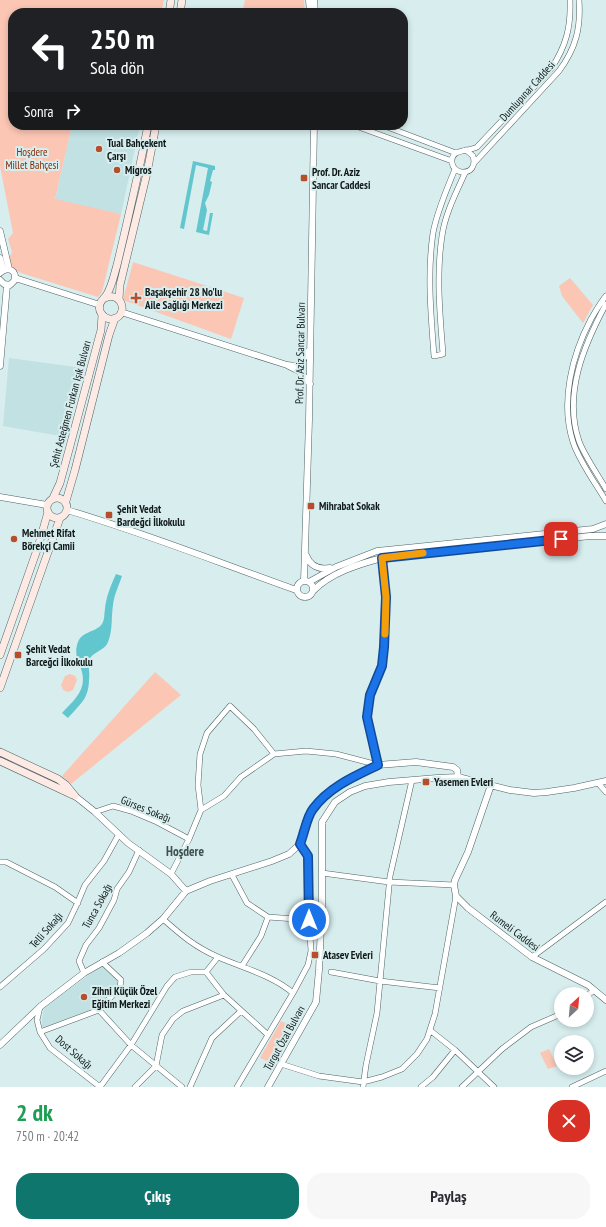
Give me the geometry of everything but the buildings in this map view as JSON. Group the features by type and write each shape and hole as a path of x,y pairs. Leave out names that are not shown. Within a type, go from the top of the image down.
{"main road":[{"path":"147,130 113,280 105,298 100,305 102,315 108,319 115,318 121,312 122,306 119,299 120,285 147,173 155,130"},
{"path":"105,298 112,296 119,299"},
{"name":"Şehit Asteğmen Furkan Işık Bulvarı","path":"53,498 60,483 101,330 102,315"},
{"name":"Şehit Asteğmen Furkan Işık Bulvarı","path":"66,501 108,335 115,318"},
{"path":"0,654 38,547 47,508 53,498 60,498 66,501 68,506 66,514 60,518 54,518 47,508"},
{"path":"0,688 60,518"},
{"path":"0,752 58,779 66,785 75,796"},
{"path":"0,761 75,796"}],"street":[{"name":"Dumlupınar Caddesi","path":"466,150 477,147 551,69 560,55 568,34 570,0"},
{"name":"Dumlupınar Caddesi","path":"474,162 559,71 569,57 574,45 580,18 579,0"},
{"name":"Prof. Dr. Aziz Sancar Bulvarı","path":"307,582 305,552 310,384 314,130"},
{"path":"366,130 452,161"},
{"path":"396,130 456,152 466,150 473,156 474,162 472,169 465,173 451,202 442,234 438,285 443,354 434,356 430,272 434,232 443,198 455,169"},
{"path":"456,152 452,161 455,169 465,173"},
{"path":"0,232 4,270"},
{"path":"0,258 4,270"},
{"path":"4,270 15,273 15,278 12,283 7,285"},
{"path":"15,278 100,305"},
{"path":"0,280 7,285"},
{"path":"0,366 7,285"},
{"path":"606,296 600,302 582,336 572,367 568,391 568,420 573,443 606,501"},
{"path":"606,304 588,338 578,368 574,391 574,418 579,442 606,489"},
{"path":"121,312 287,365 299,371 310,384"},
{"path":"287,365 296,366 310,350"},
{"path":"0,496 47,508"},
{"path":"67,510 117,525 296,590 298,595 303,598 309,597 321,584 338,574 364,563 382,558 590,536 606,536"},
{"path":"296,590 299,583 307,582 336,567 371,553 593,528 606,524"},
{"path":"305,552 307,559 314,566 324,569 336,567"},
{"path":"378,765 367,717 370,695 382,666 384,647 386,597 382,558"},
{"path":"307,582 313,587 313,591"},
{"path":"171,874 189,839 201,810 198,785 200,754 207,733 230,706 254,729 274,754"},
{"path":"201,810 224,796 241,777 274,754 306,751 336,754 378,765 416,762 451,766 457,770 458,777"},
{"path":"0,1045 41,1006 84,973 119,953 147,933 163,919 186,891 210,881 232,875 289,854 300,844 312,810 322,798 346,780 378,765"},
{"name":"Turgut Özal Bulvarı","path":"268,1087 316,1002 320,970 322,822 335,802 350,792 365,786 412,780 458,777 510,790 534,793 574,788 606,781"},
{"path":"363,1085 377,1013 389,882 412,780"},
{"path":"598,783 606,792"},
{"path":"281,1064 319,1076 363,1085 402,1069 417,1054 427,1040 436,1014 456,896 454,885 455,880 468,852 491,785"},
{"path":"75,796 119,834 171,874 186,891"},
{"name":"Gürses Sokağı","path":"95,812 112,806 131,811 157,822 189,839"},
{"name":"Telli Sokağı","path":"0,987 44,949 68,923 85,885 104,861 119,834"},
{"path":"237,1087 308,965 311,951 308,856 300,844"},
{"name":"Tunca Sokağı","path":"84,973 79,961 86,945 99,928 139,850"},
{"path":"0,862 6,862 55,886 78,902"},
{"path":"322,873 389,882 454,885"},
{"path":"232,875 247,903 268,917 309,920"},
{"name":"Rumeli Caddesi","path":"456,896 468,908 532,957 590,987"},
{"path":"532,957 606,902"},
{"path":"242,966 261,936 268,917"},
{"path":"163,919 184,938 218,957 286,986 293,993"},
{"path":"206,972 218,957"},
{"path":"40,1032 98,1010 120,986 121,980 102,962"},
{"path":"100,1087 131,1046 167,986 175,977 191,972 206,972"},
{"path":"206,972 224,995 267,1034"},
{"path":"331,972 380,981 440,988"},
{"name":"Rumeli Caddesi","path":"594,990 606,1000"},
{"path":"135,1087 156,1066 162,1035 173,1019 183,1011 224,995"},
{"name":"Dost Sokağı","path":"41,1006 37,1020 40,1032 50,1048 100,1087"},
{"path":"98,1010 131,1046 182,1087"},
{"path":"190,1087 212,1038 241,1011"},
{"path":"462,1087 502,1048 531,1027 554,1017"},
{"path":"431,1031 455,1050 494,1087"},
{"path":"421,1087 433,1077 455,1050"},
{"path":"572,1087 606,1071"}],"shaded area":[{"path":"71,130 139,130 121,214 55,200"},
{"path":"9,358 83,368 68,433 61,433 60,436 3,426"},
{"name":"Zihni Küçük Özel Eğitim Merkezi","path":"101,966 107,967 121,980 120,987 99,1010 45,1030 42,1026 44,1008"}],"green space":[{"name":"Hoşdere Millet Bahçesi","path":"0,0 164,0 162,8 8,8 8,130 71,130 55,199 121,214 102,292 98,297 21,273 12,268 8,260 12,252 8,239 13,233 0,166"},
{"path":"245,0 304,0 305,8 243,8"},
{"path":"133,262 244,298 231,339 123,300"},
{"path":"570,278 593,305 583,323 562,296 559,286"},
{"path":"155,672 181,695 71,784 62,776"},
{"path":"70,674 75,676 77,680 73,690 68,692 63,690 61,685 65,676"},
{"path":"281,1021 291,1026 275,1060 267,1061 260,1058"},
{"path":"549,1049 554,1060 554,1067 548,1069 540,1053"}],"water":[{"path":"193,161 215,166 215,170 213,170 210,181 212,182 209,195 205,203 207,210 203,230 207,231 210,213 213,213 209,235 196,232 208,168 196,165 184,229 180,228"},
{"path":"116,574 122,576 115,594 110,637 104,648 90,658 89,686 86,696 68,718 62,713 80,692 83,681 76,651 77,645 81,637 102,624 108,596"}],"slow traffic":[{"path":"385,634 386,597 382,558 423,553"}],"place":[{"name":"Tual Bahçekent Çarşı","path":"99,149"},
{"name":"Migros","path":"117,170"},
{"name":"Prof. Dr. Aziz Sancar Caddesi","path":"304,178"},
{"name":"Başakşehir 28 No'lu Aile Sağlığı Merkezi","path":"136,298"},
{"name":"Mihrabat Sokak","path":"311,506"},
{"name":"Şehit Vedat Bardeğci İlkokulu","path":"109,515"},
{"name":"Mehmet Rifat Börekçi Camii","path":"14,539"},
{"name":"Şehit Vedat Barceğci İlkokulu","path":"18,655"},
{"name":"Yasemen Evleri","path":"426,782"},
{"name":"Atasev Evleri","path":"315,955"},
{"name":"Zihni Küçük Özel Eğitim Merkezi","path":"84,997"}],"district":[{"name":"Hoşdere","path":"185,851"}],"route":[{"path":"309,920 308,856 300,844 312,810 322,798 346,780 378,765 367,717 370,695 382,666 384,647 386,597 382,558 561,539"}]}
